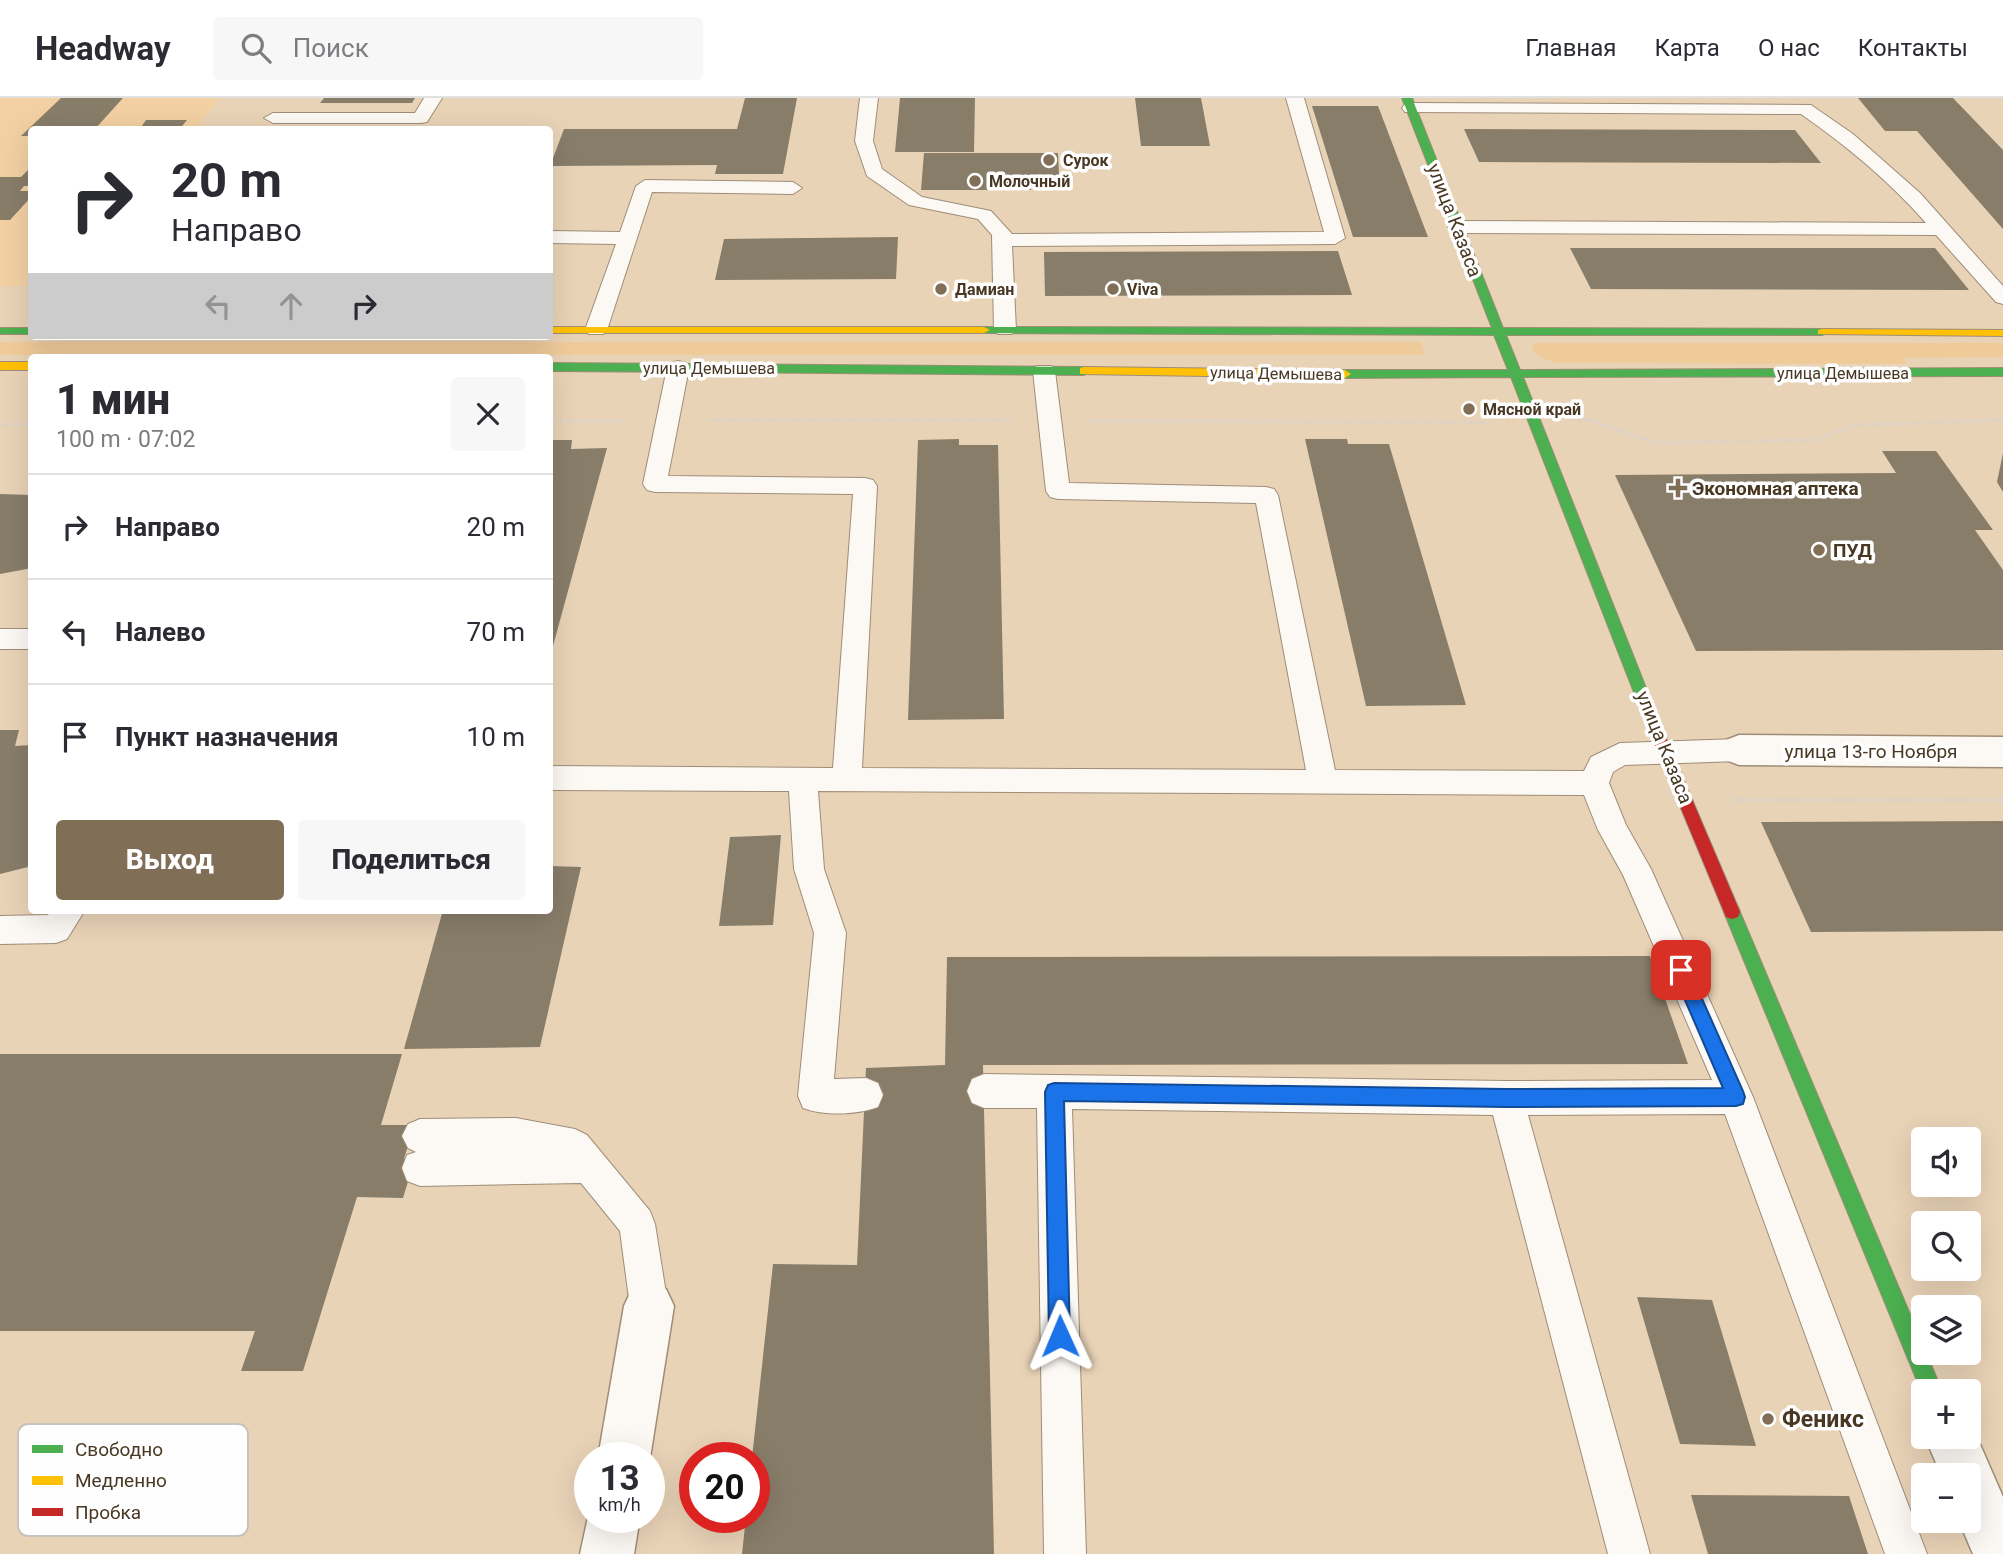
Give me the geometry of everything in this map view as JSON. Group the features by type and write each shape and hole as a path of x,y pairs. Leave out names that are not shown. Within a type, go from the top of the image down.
{"street":[{"name":"улица Казаса","path":"1409,103 1497,329 1537,422 1665,753 1927,1379"},
{"name":"улица Демышева","path":"553,330 1497,329 2003,333"},
{"path":"0,331 28,331"},
{"path":"0,366 28,366"},
{"name":"улица Демышева","path":"553,367 1518,375 2003,372"},
{"name":"улица 13-го Ноября","path":"1739,750 2003,752"},
{"path":"627,1442 649,1306"},
{"path":"1981,1508 2000,1554"},
{"path":"607,1554 610,1533"}],"lane":[{"path":"268,124 288,98"},
{"path":"268,124 421,118 433,98"},
{"path":"869,98 864,141 874,172 916,201 984,215 1002,234 1005,330"},
{"path":"1002,240 1335,238 1295,98"},
{"path":"1409,103 1805,109 1847,138 1913,197 2003,298"},
{"path":"596,330 645,187 793,188"},
{"path":"1458,227 1941,229"},
{"path":"553,237 628,237"},
{"path":"678,368 655,484 865,486 846,781"},
{"path":"1044,371 1058,491 1266,495 1323,782"},
{"path":"0,639 28,639"},
{"path":"1739,750 1620,754 1601,765 1594,783 1613,830 1636,869 1736,1097 1906,1554"},
{"path":"553,778 1594,783"},
{"path":"803,781 809,869 830,933 816,1096 866,1094"},
{"path":"0,930 56,929 66,914"},
{"path":"984,1091 1506,1098 1736,1097"},
{"path":"1054,1092 1065,1554"},
{"path":"1506,1098 1629,1554"},
{"path":"420,1152 516,1135 575,1147 637,1224 649,1306"}],"path":[{"path":"1537,422 1590,420 1656,443 1817,440 1854,425 2003,420"},
{"path":"0,425 28,425"},
{"path":"1686,800 2003,800"}],"shaded area":[{"path":"0,98 220,98 198,126 28,126 28,286 0,286"},
{"path":"0,342 1421,342 1425,355 28,354 0,355"},
{"path":"1532,343 2003,343 2003,357 1904,358 1906,364 1556,363 1533,351"}],"building":[{"path":"61,98 123,98 98,126 32,126"},
{"path":"324,98 415,98 412,103 320,103"},
{"path":"745,98 797,98 783,174 715,174 717,165 553,166 553,158 564,129 737,129"},
{"path":"900,98 975,98 974,152 895,152"},
{"path":"1135,98 1201,98 1210,146 1141,146"},
{"path":"1858,98 1953,98 2003,150 2003,229 1917,131 1885,131"},
{"path":"1312,106 1378,106 1428,237 1353,237"},
{"path":"146,120 187,120 182,126 142,126"},
{"path":"1464,129 1795,130 1821,163 1479,162"},
{"path":"924,153 1058,153 1059,175 1030,175 1031,190 921,190"},
{"path":"28,170 28,186 24,186 20,191 28,191 28,200 10,220 0,220 0,177 21,177"},
{"path":"898,237 896,279 715,280 724,239"},
{"path":"1570,248 1935,248 1969,290 1591,289"},
{"path":"1338,251 1352,295 1045,296 1044,252"},
{"path":"959,439 959,445 998,445 1004,719 908,720 918,440"},
{"path":"1305,439 1347,439 1348,444 1389,444 1466,705 1366,706"},
{"path":"553,440 572,440 571,449 607,448 553,646"},
{"name":"ПУД","path":"1882,451 1936,451 1993,530 1975,530 2003,570 2003,650 1696,651 1615,475 1896,473"},
{"path":"2003,453 2003,492 1997,482"},
{"path":"0,494 28,495 28,569 0,574"},
{"path":"0,730 19,730 15,746 28,745 28,867 0,874"},
{"path":"2003,821 2003,931 1811,932 1761,822"},
{"path":"781,835 773,925 719,926 730,837"},
{"path":"553,866 581,867 540,1047 404,1049 442,914 553,914"},
{"path":"1650,956 1688,1064 983,1065 994,1554 742,1554 744,1533 770,1533 770,1442 754,1442 773,1264 857,1265 866,1068 945,1065 947,957"},
{"path":"0,1054 402,1054 381,1125 414,1125 404,1159 415,1159 403,1198 357,1197 303,1371 241,1371 255,1331 0,1331"},
{"path":"1637,1297 1712,1300 1756,1446 1680,1444"},
{"path":"1691,1495 1849,1496 1868,1554 1708,1554"}],"traffic: fast":[{"path":"1407,98 1658,736"},
{"path":"984,330 1822,332"},
{"path":"0,331 28,331"},
{"path":"553,367 1084,371"},
{"path":"1345,374 2003,372"},
{"path":"1732,912 1927,1379"}],"traffic: slow":[{"path":"553,330 984,330"},
{"path":"1822,332 2003,333"},
{"path":"0,366 28,366"},
{"path":"1084,371 1345,374"}],"traffic: jam":[{"path":"1658,736 1732,912"}],"place":[{"name":"Сурок","path":"1049,160"},
{"name":"Молочный","path":"975,181"},
{"name":"Дамиан","path":"941,289"},
{"name":"Viva","path":"1113,289"},
{"name":"Мясной край","path":"1469,409"},
{"name":"Экономная аптека","path":"1678,488"},
{"name":"ПУД","path":"1819,550"},
{"name":"Феникс","path":"1768,1419"}],"route":[{"path":"1060,1336 1054,1092 1506,1098 1736,1097 1681,970"}]}
